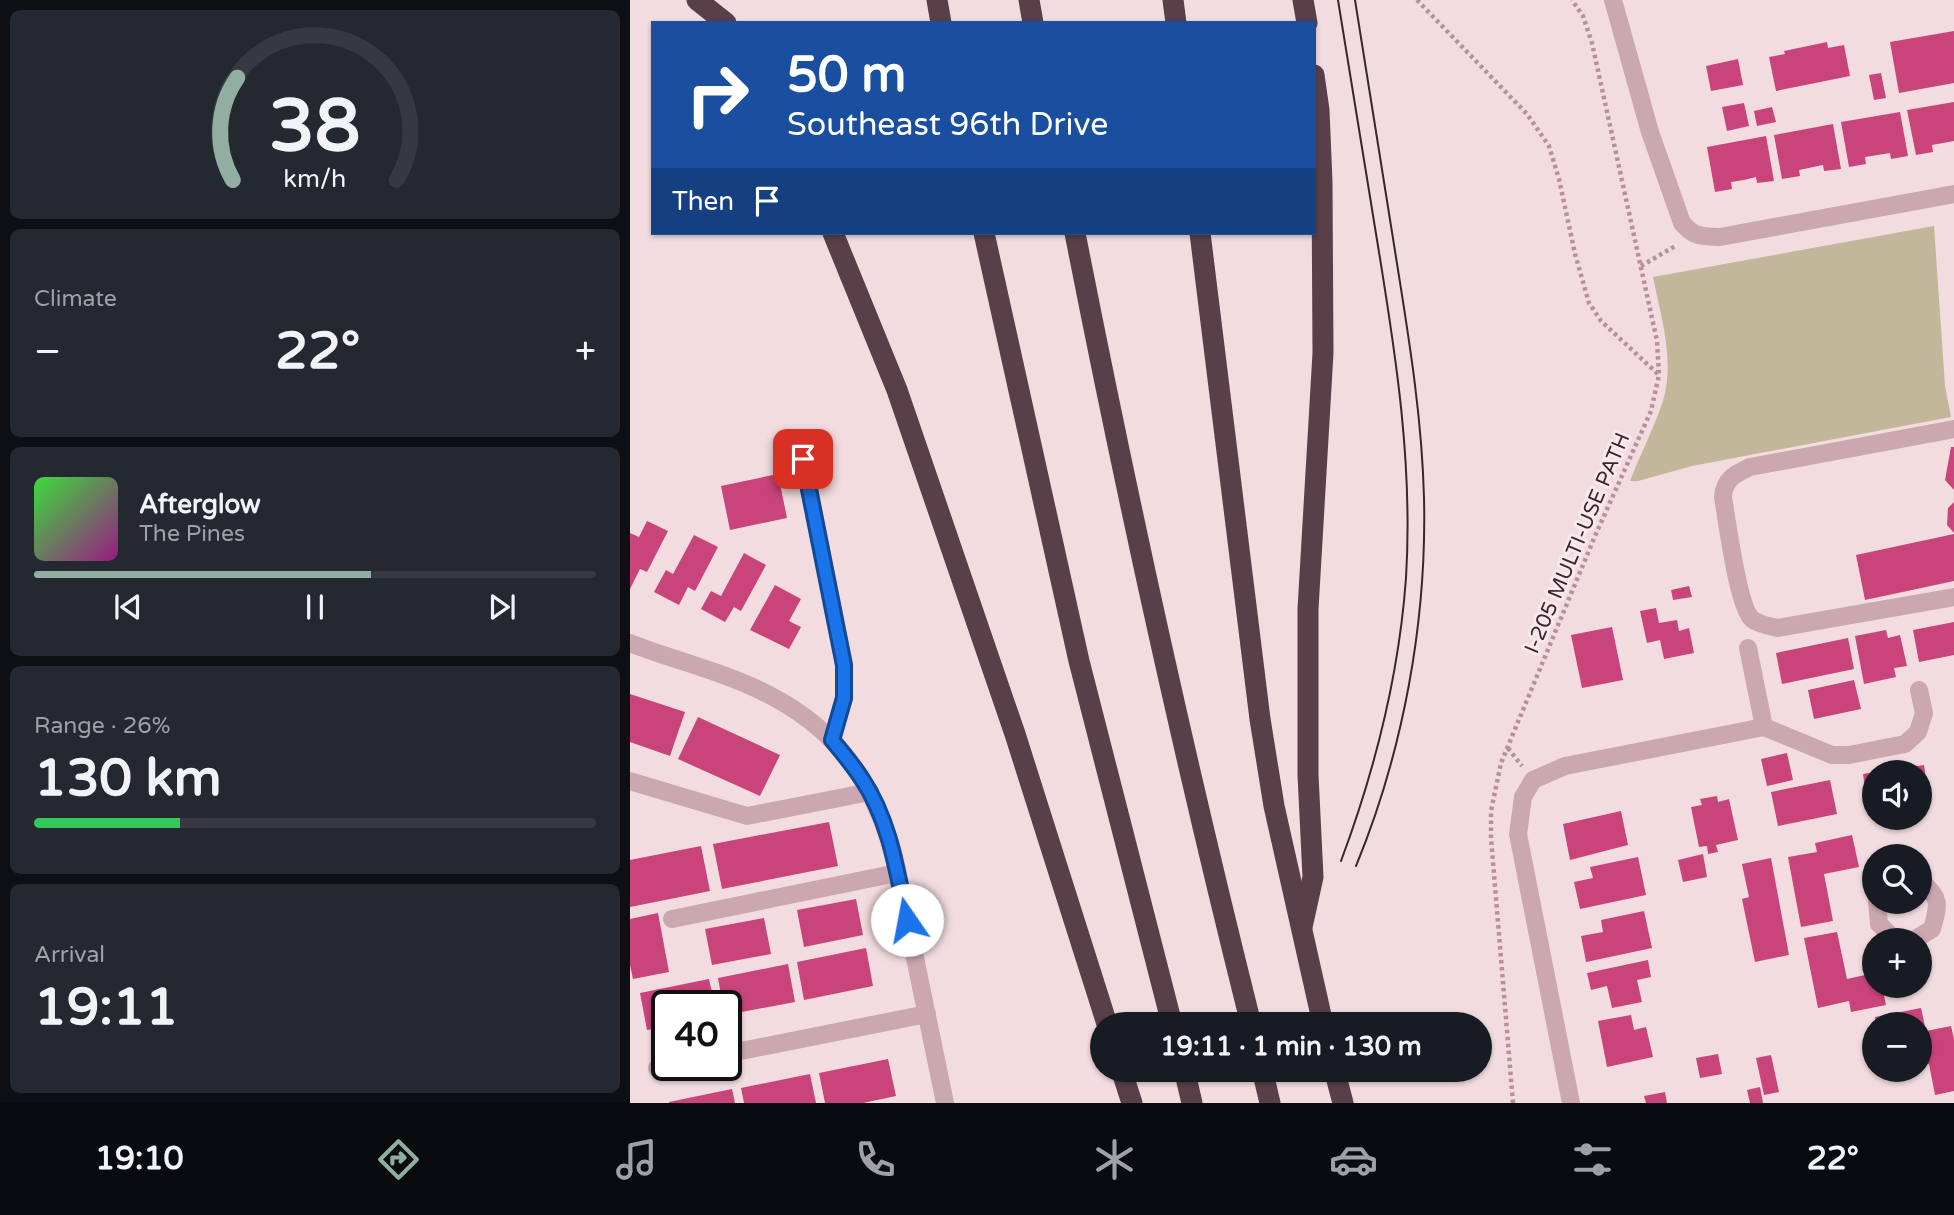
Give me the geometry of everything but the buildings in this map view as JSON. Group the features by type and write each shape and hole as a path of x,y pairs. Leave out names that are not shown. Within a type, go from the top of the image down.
{"highway":[{"path":"697,0 723,21"},
{"path":"1029,0 1033,21"},
{"path":"1173,0 1176,21"},
{"path":"1303,0 1307,21"},
{"path":"1302,927 1313,877 1308,775 1308,609 1323,353 1322,170 1316,89"},
{"path":"834,235 901,403 1015,734 1103,1012"},
{"path":"985,235 1079,660 1169,1012"},
{"path":"1075,235 1154,622 1248,1012"},
{"path":"1200,235 1260,719 1274,806 1320,1012"},
{"path":"1125,1082 1132,1103"},
{"path":"1187,1082 1192,1103"},
{"path":"1265,1082 1270,1103"},
{"path":"1337,1082 1343,1103"}],"street":[{"path":"1613,0 1650,132 1682,223 1690,232 1701,236 1720,237 1954,194"},
{"path":"1954,429 1750,467 1731,476 1724,487 1723,497 1746,612 1753,620 1762,624 1778,628 1954,597"},
{"path":"803,459 844,665 844,698 832,740"},
{"path":"630,643 721,674 767,694 804,716 832,740 850,761 870,792 885,824 946,1103"},
{"path":"1748,648 1764,727"},
{"path":"1572,1103 1518,834 1523,797 1533,780 1565,766 1764,727 1832,755 1849,755 1905,744 1918,732 1924,713 1919,690"},
{"path":"630,781 747,816 870,792"},
{"path":"672,919 897,873"},
{"path":"1932,891 1946,905 1932,930"},
{"path":"742,1051 927,1014"}],"path":[{"path":"1418,0 1527,114 1549,146 1589,303 1601,321 1659,375"},
{"name":"I-205 MULTI-USE PATH","path":"1513,1103 1491,838 1495,786 1501,763 1585,561 1651,411 1659,375 1657,341 1592,43 1583,16 1572,0"},
{"path":"1641,266 1678,244 1690,232"}],"shaded area":[{"path":"1934,226 1945,386 1951,417 1692,466 1630,481 1663,401 1668,370 1666,339 1653,277"}],"tram line":[{"path":"1338,0 1397,370 1405,452 1408,536 1403,614 1384,722 1365,792 1341,861"},
{"path":"1355,0 1409,343 1424,498 1421,592 1409,686 1387,778 1356,866"}],"route":[{"path":"803,459 844,665 844,698 832,740 863,779 885,824 907,920"}]}
